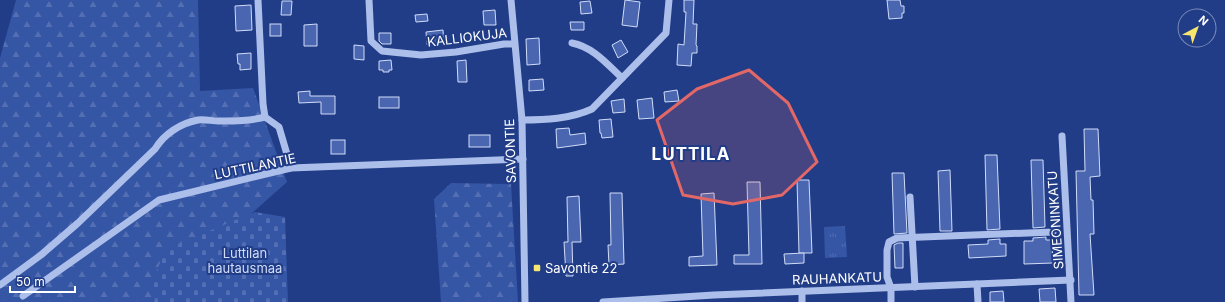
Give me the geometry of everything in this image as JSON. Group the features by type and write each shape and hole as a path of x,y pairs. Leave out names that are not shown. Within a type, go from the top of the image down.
{"street":[{"path":"258,0 263,104 265,117 279,127 291,168"},
{"name":"KALLIOKUJA","path":"369,0 371,41 382,51 421,55 514,44"},
{"name":"SAVONTIE","path":"511,0 522,120 525,302"},
{"path":"522,120 556,118 582,114 592,109 666,33 669,0"},
{"path":"572,43 582,45 592,51 622,78"},
{"path":"0,285 42,255 78,223 155,149 160,141 170,132 183,125 198,120 250,121 265,117"},
{"name":"SIMEONINKATU","path":"1062,136 1071,302"},
{"name":"LUTTILANTIE","path":"23,296 159,200 291,168 523,159"},
{"path":"910,197 914,239 915,287"},
{"path":"891,302 891,288 887,277 887,250 889,242 897,238 914,239 1053,232"},
{"name":"RAUHANKATU","path":"603,302 714,299 802,291 1071,280"},
{"path":"977,284 978,302"},
{"path":"802,291 802,302"}],"highlighted area":[{"path":"749,70 788,103 817,162 782,195 733,204 683,195 657,120 697,89"}],"green space":[{"path":"16,0 198,0 200,91 253,88 287,182 152,302 0,302 0,58"},
{"path":"451,183 511,184 518,302 441,302 434,199"},
{"name":"Luttilan hautausmaa","path":"255,212 285,217 288,302 151,302 155,300 149,289 166,249"},
{"path":"845,226 847,257 825,258 824,227"}],"building":[{"path":"625,0 640,2 637,27 622,25"},
{"path":"684,0 694,0 693,24 697,24 697,53 692,53 691,66 677,65 678,44 684,45 686,12 684,12"},
{"path":"887,0 900,0 901,6 904,6 902,18 889,19"},
{"path":"282,1 292,1 291,15 281,15"},
{"path":"590,1 592,13 581,14 580,2"},
{"path":"251,5 252,30 236,31 235,6"},
{"path":"495,10 496,25 484,25 483,11"},
{"path":"427,14 428,21 416,22 415,15"},
{"path":"570,22 584,22 584,30 571,30"},
{"path":"270,24 281,24 281,36 270,36"},
{"path":"317,24 317,46 304,46 304,25"},
{"path":"443,30 444,43 427,45 426,32"},
{"path":"379,33 391,33 391,44 382,44 379,41"},
{"path":"539,38 540,64 527,65 526,39"},
{"path":"621,40 628,52 618,58 612,45"},
{"path":"354,45 364,46 364,60 354,59"},
{"path":"251,53 251,69 240,70 237,54"},
{"path":"391,60 392,70 389,70 389,72 383,72 383,70 379,70 379,61"},
{"path":"466,60 467,82 458,82 457,61"},
{"path":"543,79 544,90 529,91 529,80"},
{"path":"677,90 679,101 665,102 664,92"},
{"path":"310,91 310,96 335,96 335,114 321,114 321,102 299,103 298,92"},
{"path":"379,97 399,97 399,108 379,108"},
{"path":"652,98 654,118 639,119 637,100"},
{"path":"624,99 625,112 613,113 611,101"},
{"path":"611,119 613,137 602,138 599,120"},
{"path":"569,128 570,135 585,133 586,144 557,148 556,129"},
{"path":"1084,129 1098,129 1100,176 1090,177 1091,200 1093,200 1094,234 1090,234 1094,295 1079,295 1076,171 1085,171"},
{"path":"469,135 490,135 490,147 469,147"},
{"path":"331,140 345,140 345,154 331,154"},
{"path":"985,155 997,155 1000,229 987,230"},
{"path":"1031,160 1043,160 1045,227 1033,228"},
{"path":"950,170 952,231 940,231 938,171"},
{"path":"892,173 904,173 907,233 894,234"},
{"path":"797,180 809,180 812,253 799,253"},
{"path":"747,182 760,182 762,264 734,264 734,255 749,255"},
{"path":"610,193 622,193 624,264 609,265 608,245 611,245"},
{"path":"714,193 717,265 689,266 689,257 703,256 701,194"},
{"path":"579,196 581,242 572,242 573,276 566,276 564,242 568,242 567,197"},
{"path":"1046,237 1046,240 1052,240 1053,263 1024,264 1024,241 1033,241 1033,238"},
{"path":"1000,239 1000,244 1006,244 1006,256 969,258 968,245 988,244 988,240"},
{"path":"903,243 903,268 895,268 894,245"},
{"path":"804,253 804,263 785,264 784,254"},
{"path":"1055,288 1056,302 1040,302 1039,289"},
{"path":"1003,291 1004,302 990,302 990,292"}],"place":[{"name":"Savontie 22","path":"537,268"}],"district":[{"name":"LUTTILA","path":"691,154"}]}
